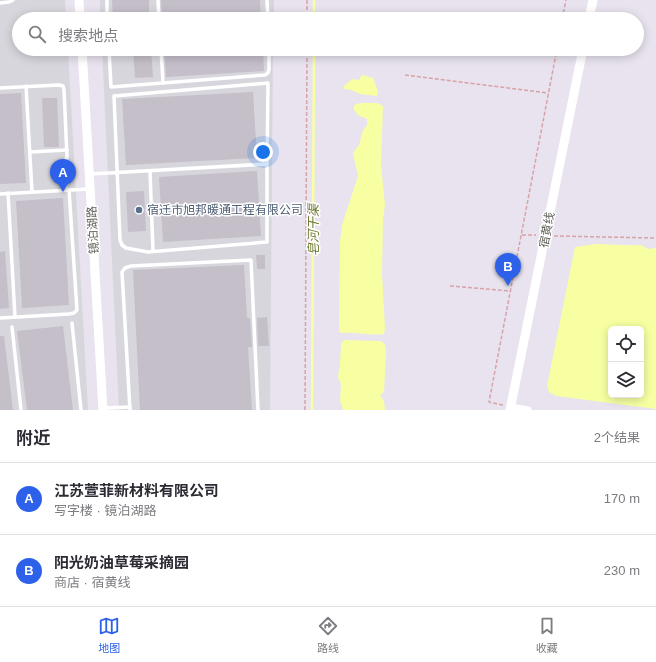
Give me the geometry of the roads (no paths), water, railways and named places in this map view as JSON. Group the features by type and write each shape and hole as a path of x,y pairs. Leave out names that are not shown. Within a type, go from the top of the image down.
{"main road":[{"path":"79,0 80,12"},
{"path":"590,12 593,0"},
{"name":"镜泊湖路","path":"82,56 103,409"},
{"name":"宿黄线","path":"511,408 582,56"}],"street":[{"path":"511,408 528,410"}],"lane":[{"path":"0,3 13,0"},
{"path":"106,0 107,12"},
{"path":"158,0 159,12"},
{"path":"267,0 268,12"},
{"path":"109,56 111,87 265,75 268,73 269,69 269,56"},
{"path":"161,56 163,83"},
{"path":"268,83 267,242 154,251 132,250 122,245 120,240 117,173 114,96 268,83"},
{"path":"0,88 59,84 63,86 67,150 67,157 64,164 68,190 77,310 74,313 69,314 0,318"},
{"path":"26,86 32,192"},
{"path":"30,152 67,150"},
{"path":"89,174 267,164"},
{"path":"150,171 154,251"},
{"path":"0,194 90,189"},
{"path":"8,193 15,317"},
{"path":"103,409 130,408 122,272 125,268 131,266 251,260 258,410"},
{"path":"72,323 81,410"},
{"path":"12,327 21,410"}],"waterway":[{"name":"皂河干渠","path":"314,0 314,12"},
{"name":"皂河干渠","path":"312,410 314,56"}],"place":[{"name":"江苏萱菲新材料有限公司","path":"63,192"},
{"name":"宿迁市旭邦暖通工程有限公司","path":"139,210"},
{"name":"阳光奶油草莓采摘园","path":"508,286"}]}
